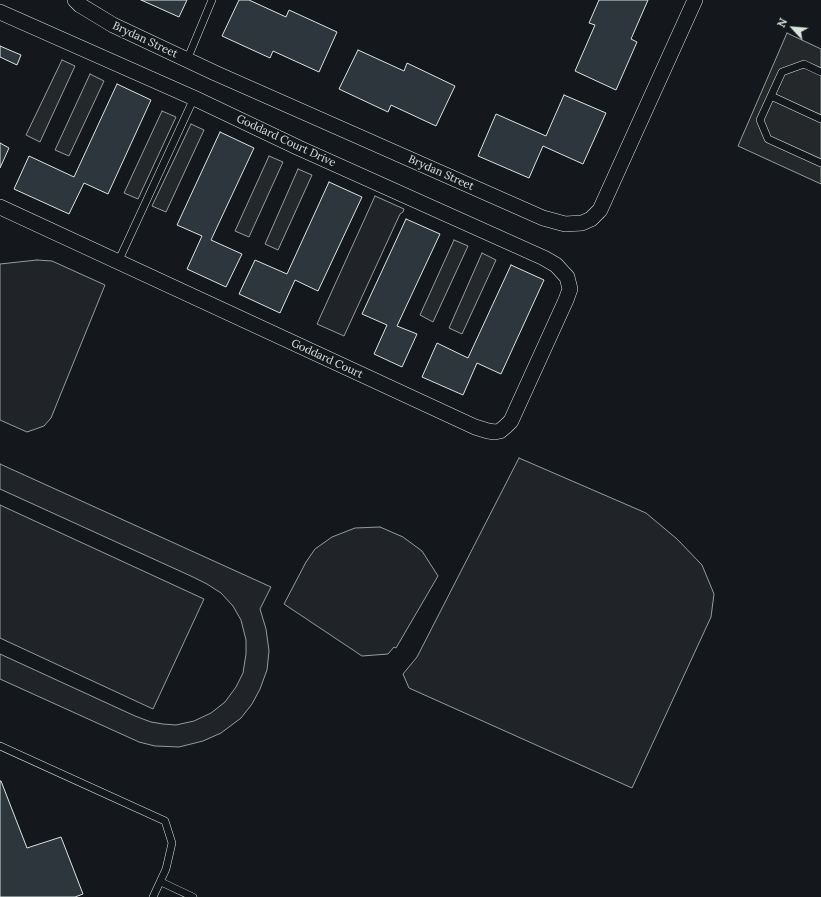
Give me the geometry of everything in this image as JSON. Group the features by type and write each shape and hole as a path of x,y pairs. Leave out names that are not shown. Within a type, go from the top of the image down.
{"street":[{"name":"Brydan Street","path":"75,0 80,5 113,25 187,60 543,218 565,224 582,224 591,219 600,210 695,0"},
{"name":"Goddard Court Drive","path":"0,12 194,98 299,148 544,258 556,265 567,277"},
{"name":"Goddard Court","path":"0,207 475,427 495,432 500,431 511,421 566,300 570,289 567,277"}],"lane":[{"path":"187,60 212,0"},
{"path":"821,72 804,64 782,72 760,120 768,139 821,163"},
{"path":"771,96 821,119"},
{"path":"118,262 194,98"},
{"path":"0,746 165,821 172,843 166,870 153,897"},
{"path":"161,882 193,897"}],"shaded area":[{"path":"787,33 821,49 821,184 738,146"},
{"path":"62,60 75,66 40,142 26,135"},
{"path":"90,74 104,81 69,156 55,150"},
{"path":"162,111 176,117 138,199 124,193"},
{"path":"191,124 204,130 166,212 152,206"},
{"path":"269,156 283,162 249,237 235,231"},
{"path":"298,169 312,175 278,250 265,244"},
{"path":"375,196 404,209 400,214 344,336 317,324"},
{"path":"454,240 468,246 433,322 420,315"},
{"path":"482,253 496,260 462,334 449,328"},
{"path":"37,260 52,261 105,285 51,418 44,426 27,432 0,420 0,264"},
{"path":"519,458 646,513 677,539 702,565 714,594 711,617 632,788 409,688 403,674 417,657"},
{"path":"0,464 271,587 260,609 266,629 269,651 267,670 260,689 252,704 241,718 221,733 203,741 179,747 155,746 139,742 0,679 0,654 135,716 151,722 176,725 194,721 211,713 225,702 236,687 243,673 246,654 246,640 241,620 233,606 221,593 193,577 0,489"},
{"path":"0,505 204,599 153,709 0,638"},
{"path":"380,527 403,537 422,551 438,576 396,648 394,647 388,654 362,656 284,604 306,562 315,549 332,537 355,528"}],"building":[{"path":"141,0 187,0 179,17"},
{"path":"239,0 249,0 286,17 289,10 337,32 319,72 273,51 270,58 222,36"},
{"path":"599,0 648,0 631,39 637,42 616,90 575,71 595,25 589,23"},
{"path":"0,46 21,55 17,65 0,57"},
{"path":"358,50 404,71 407,63 455,86 436,126 391,105 388,112 339,89"},
{"path":"117,84 151,100 108,194 84,183 69,214 14,189 29,156 74,177"},
{"path":"564,95 606,113 583,164 543,146 529,178 478,156 496,114 546,136"},
{"path":"220,132 254,148 211,240 242,254 226,287 187,269 202,236 177,225"},
{"path":"0,143 9,148 0,168"},
{"path":"329,182 362,197 318,291 295,280 280,313 239,294 255,260 287,274"},
{"path":"406,219 440,234 397,326 417,334 402,367 374,354 387,325 362,314"},
{"path":"511,265 544,280 501,374 477,363 463,395 422,377 437,343 468,358"},
{"path":"0,781 27,848 61,837 83,894 75,897 0,897"}]}
